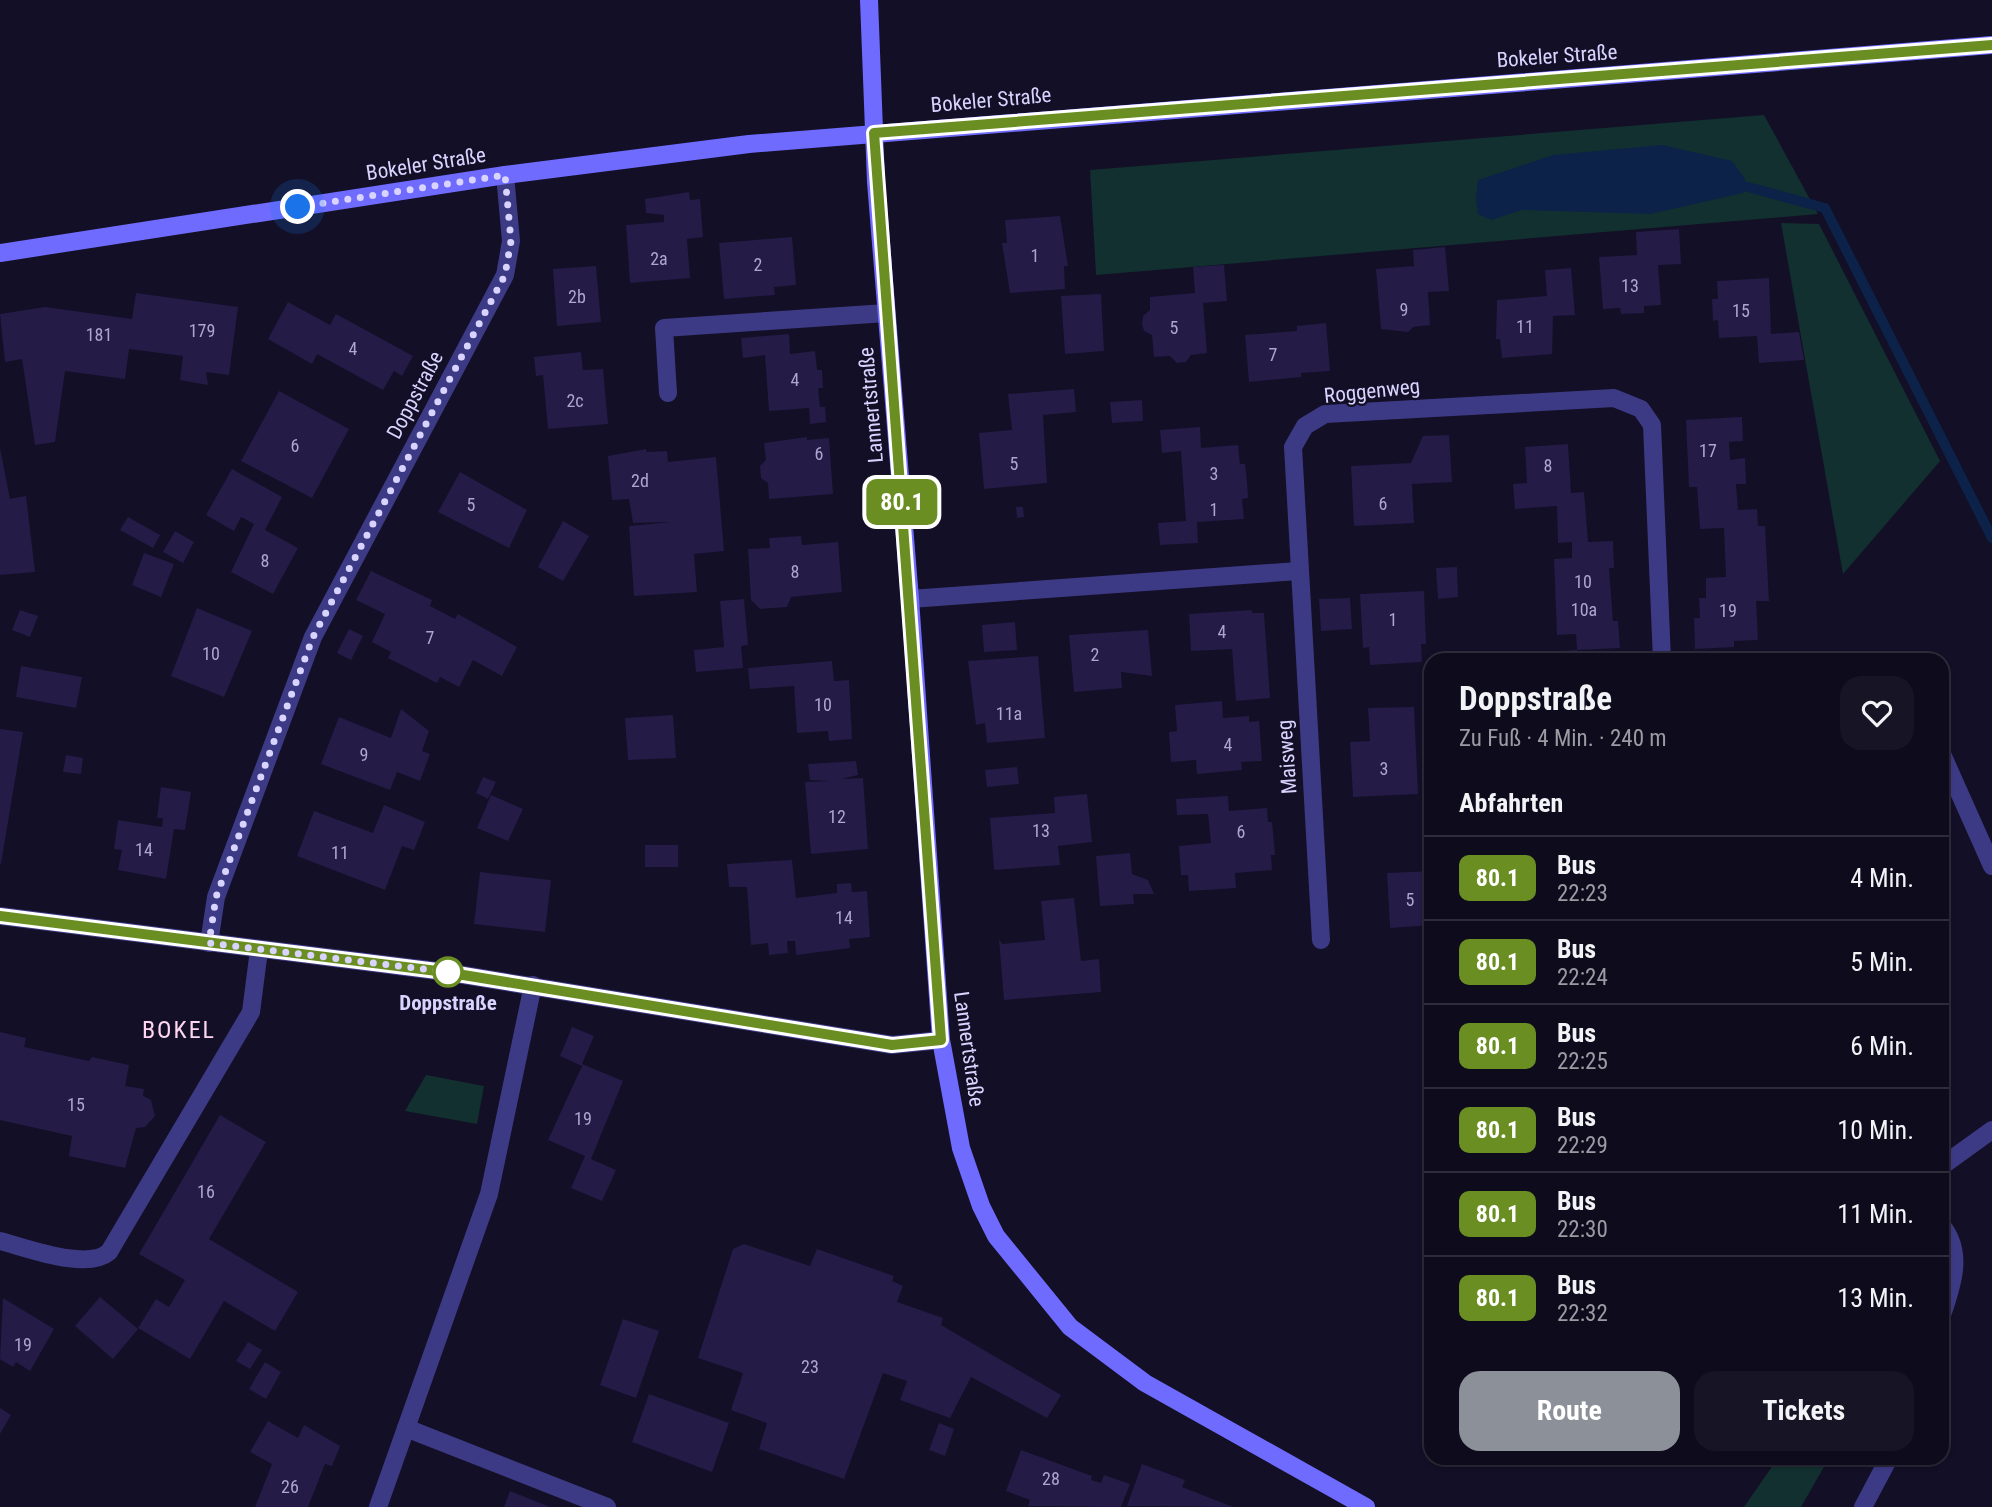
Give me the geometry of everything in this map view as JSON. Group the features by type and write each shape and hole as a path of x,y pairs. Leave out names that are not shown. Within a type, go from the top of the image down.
{"main road":[{"name":"Lannertstraße","path":"869,0 874,133 886,313 910,599 941,1040 961,1149 981,1206 996,1236 1070,1328 1145,1383 1366,1507"},
{"name":"Bokeler Straße","path":"0,253 505,175 749,144 1992,45"}],"street":[{"name":"Doppstraße","path":"209,943 216,897 313,637 505,275 511,241 505,175"},
{"path":"668,393 664,328 886,313"},
{"name":"Roggenweg","path":"1298,571 1293,447 1305,426 1325,414 1614,398 1641,409 1652,425 1662,653"},
{"path":"910,599 1298,571"},
{"name":"Maisweg","path":"1298,571 1321,940"},
{"path":"1949,770 1992,866"},
{"path":"0,916 533,985 892,1045 941,1040"},
{"path":"0,1241 81,1260 102,1258 109,1252 251,1012 259,950"},
{"path":"378,1507 489,1194 533,985"},
{"path":"1949,1161 1992,1130"},
{"path":"1949,1240 1956,1254 1949,1293"},
{"path":"406,1428 607,1507"},
{"path":"1863,1507 1885,1465"}],"green space":[{"path":"1764,115 1818,214 1096,275 1090,170"},
{"path":"1781,223 1819,224 1940,461 1843,574"},
{"path":"426,1075 484,1086 477,1124 405,1111"},
{"path":"1773,1465 1825,1465 1801,1507 1744,1507"}],"water":[{"path":"1662,145 1732,161 1745,179 1743,193 1650,214 1522,210 1491,220 1478,214 1478,180 1553,155"}],"building":[{"path":"689,192 690,200 700,199 703,237 687,239 690,278 630,283 626,225 664,222 664,215 646,213 645,199"},
{"path":"1060,216 1068,266 1064,266 1065,289 1010,293 1002,243 1007,243 1005,220"},
{"path":"1679,229 1681,264 1658,265 1661,305 1644,306 1644,313 1621,314 1620,308 1603,309 1599,257 1637,255 1636,232"},
{"path":"792,237 796,285 774,287 775,295 724,299 719,243"},
{"path":"1445,247 1449,291 1428,292 1430,325 1413,327 1408,332 1381,329 1376,269 1414,266 1413,250"},
{"path":"1224,265 1227,301 1203,303 1207,353 1191,355 1186,362 1177,363 1170,356 1154,357 1152,335 1144,331 1142,324 1143,316 1150,310 1150,297 1195,293 1193,267"},
{"path":"596,266 601,322 557,326 553,269"},
{"path":"1571,268 1575,315 1553,316 1552,354 1502,358 1500,339 1496,339 1497,300 1547,296 1545,270"},
{"path":"1769,278 1771,334 1799,332 1804,360 1759,363 1757,336 1719,338 1718,320 1713,321 1712,299 1718,299 1717,281"},
{"path":"136,293 238,307 229,375 206,372 208,385 180,380 183,356 129,349 125,379 65,371 55,442 35,445 22,359 5,362 0,314 45,307 132,319"},
{"path":"1101,294 1104,351 1065,354 1061,296"},
{"path":"288,302 330,325 336,314 413,356 402,376 394,371 383,390 317,354 312,364 268,339"},
{"path":"1326,323 1330,371 1249,382 1245,335 1297,331 1297,326"},
{"path":"789,334 790,354 815,351 817,370 822,370 823,388 818,388 820,407 825,407 826,422 810,424 809,408 769,411 765,355 743,358 741,338"},
{"path":"581,352 583,370 603,369 608,424 548,429 543,375 536,376 534,357"},
{"path":"1074,389 1076,412 1043,415 1047,483 984,489 979,433 1012,430 1008,394"},
{"path":"279,391 349,429 312,498 241,461"},
{"path":"1142,400 1143,421 1112,423 1110,402"},
{"path":"1742,417 1743,441 1729,442 1730,460 1745,458 1746,484 1736,484 1738,510 1757,509 1758,526 1765,526 1769,601 1756,601 1758,640 1734,641 1734,647 1695,649 1694,618 1700,618 1699,598 1706,598 1706,578 1726,577 1724,528 1700,529 1697,487 1689,487 1686,420"},
{"path":"1200,427 1201,448 1238,445 1240,464 1245,464 1247,481 1248,498 1242,499 1244,519 1197,522 1198,543 1160,545 1158,523 1186,521 1181,451 1162,453 1160,430"},
{"path":"1449,435 1452,482 1412,484 1414,523 1354,526 1351,466 1411,463 1423,436"},
{"path":"807,437 807,440 829,438 833,494 769,499 768,483 761,478 760,466 766,460 764,443"},
{"path":"1568,444 1571,493 1584,492 1588,542 1613,541 1614,568 1609,568 1613,621 1618,621 1620,648 1577,650 1576,634 1557,635 1554,559 1572,558 1572,542 1558,543 1557,506 1515,509 1513,484 1527,483 1525,447"},
{"path":"0,448 10,499 26,496 35,572 0,575"},
{"path":"646,449 647,452 667,451 668,462 716,457 724,551 694,554 697,592 634,596 629,526 671,522 633,523 629,499 612,500 608,456"},
{"path":"232,469 282,497 265,530 298,548 273,594 231,572 254,524 241,517 234,531 206,515"},
{"path":"460,472 527,510 509,548 438,512"},
{"path":"1016,507 1023,507 1024,517 1017,518"},
{"path":"128,517 160,535 153,548 120,530"},
{"path":"563,521 589,536 563,581 538,567"},
{"path":"175,531 194,542 183,563 163,552"},
{"path":"801,536 802,545 838,542 842,592 791,597 787,607 760,609 751,600 748,549 770,548 769,538"},
{"path":"144,553 174,564 161,597 132,585"},
{"path":"1457,567 1458,597 1438,599 1436,568"},
{"path":"371,571 432,600 430,606 455,619 458,614 517,647 502,676 473,660 459,687 440,677 437,683 388,658 391,652 372,642 385,614 356,600"},
{"path":"1424,591 1426,644 1421,644 1422,662 1370,665 1369,647 1363,648 1360,594"},
{"path":"1350,598 1352,629 1321,631 1319,599"},
{"path":"744,599 748,645 741,646 743,668 696,672 694,650 724,647 720,601"},
{"path":"197,608 252,631 224,697 171,676"},
{"path":"20,610 38,616 30,637 12,630"},
{"path":"1252,610 1252,613 1264,613 1270,698 1236,701 1232,649 1191,651 1189,614"},
{"path":"1015,622 1017,650 984,652 982,625"},
{"path":"349,629 363,636 351,660 337,653"},
{"path":"1148,630 1152,676 1121,672 1122,688 1074,692 1069,635"},
{"path":"1577,650 1577,653 1531,653"},
{"path":"1038,656 1045,738 987,743 985,723 976,725 968,661"},
{"path":"832,661 834,681 849,680 852,739 829,741 828,731 797,733 794,686 750,689 748,668"},
{"path":"21,666 82,677 76,708 16,697"},
{"path":"1222,701 1223,718 1249,716 1249,722 1259,721 1262,761 1241,762 1242,770 1197,774 1196,760 1171,762 1169,732 1177,731 1175,705"},
{"path":"1414,707 1418,794 1353,797 1350,742 1370,741 1368,708"},
{"path":"401,709 429,731 422,751 430,754 420,781 397,772 390,790 321,764 339,717 391,738"},
{"path":"673,715 676,758 628,760 625,718"},
{"path":"0,729 23,732 1,864 0,863"},
{"path":"66,755 83,758 81,774 63,772"},
{"path":"856,761 858,775 841,779 863,778 868,849 811,854 805,782 830,781 810,780 808,764"},
{"path":"1017,767 1019,784 987,787 985,770"},
{"path":"483,777 496,782 488,799 476,793"},
{"path":"161,787 191,792 185,830 174,829 166,879 118,870 122,850 114,849 118,820 162,827 163,818 157,818"},
{"path":"1087,794 1092,842 1058,846 1060,865 994,870 990,818 1055,813 1054,797"},
{"path":"491,795 523,809 508,841 477,828"},
{"path":"1228,796 1229,811 1267,808 1268,822 1272,822 1275,855 1271,855 1272,870 1235,873 1236,888 1189,891 1188,875 1181,875 1179,846 1211,843 1208,814 1177,815 1176,799"},
{"path":"384,805 425,822 414,850 402,846 385,890 297,856 314,811 373,833"},
{"path":"645,845 678,845 678,867 645,867"},
{"path":"1130,853 1132,874 1148,880 1154,894 1133,894 1134,904 1100,906 1096,856"},
{"path":"792,860 796,898 837,893 837,884 851,883 852,892 867,891 870,937 849,939 850,948 796,955 795,941 787,941 788,953 769,955 768,943 751,945 747,887 729,887 727,864"},
{"path":"1424,871 1424,926 1390,928 1387,873"},
{"path":"480,872 551,880 545,932 474,924"},
{"path":"1074,898 1081,961 1099,959 1101,992 1004,1000 999,939 1002,944 1045,940 1041,901"},
{"path":"572,1027 594,1036 582,1064 623,1081 591,1159 616,1170 602,1201 571,1188 585,1156 548,1140 582,1066 560,1056"},
{"path":"0,1032 26,1038 24,1047 89,1061 92,1057 129,1065 125,1086 144,1089 143,1096 151,1100 155,1116 145,1127 136,1128 125,1168 69,1156 72,1136 0,1120"},
{"path":"220,1115 266,1142 209,1239 298,1292 275,1331 224,1301 190,1359 138,1328 156,1299 169,1307 185,1280 139,1254"},
{"path":"744,1244 810,1266 817,1249 894,1276 892,1281 903,1286 897,1302 943,1318 941,1325 1061,1395 1047,1418 971,1377 950,1418 900,1400 907,1381 883,1373 844,1479 759,1449 767,1423 731,1410 743,1373 698,1358 733,1249"},
{"path":"100,1297 138,1329 113,1359 75,1326"},
{"path":"3,1298 54,1329 30,1371 16,1362 13,1367 0,1359"},
{"path":"623,1319 659,1331 636,1398 600,1385"},
{"path":"248,1342 262,1350 250,1369 236,1361"},
{"path":"265,1362 281,1372 266,1399 249,1389"},
{"path":"649,1394 729,1423 712,1472 632,1442"},
{"path":"0,1408 11,1415 0,1434"},
{"path":"268,1421 298,1438 304,1425 340,1446 332,1466 325,1464 308,1507 255,1507 272,1464 250,1452"},
{"path":"939,1423 954,1429 945,1456 929,1450"},
{"path":"1021,1450 1092,1476 1091,1480 1101,1483 1104,1475 1130,1484 1121,1507 1028,1506 1030,1500 1006,1491"},
{"path":"1142,1464 1185,1480 1182,1487 1233,1507 1127,1506"},
{"path":"510,1491 550,1507 504,1507"}],"waterway":[{"path":"1744,186 1825,208 1992,538"}],"bus line":[{"name":"80.1","path":"0,916 445,972 892,1045 941,1040 874,133 1992,45"}],"place":[{"name":"Doppstraße","path":"448,972"}],"district":[{"name":"BOKEL","path":"179,1030"}],"route":[{"path":"298,207 505,175 510,205 511,241 505,275 313,637 216,897 209,943 448,972"}]}
